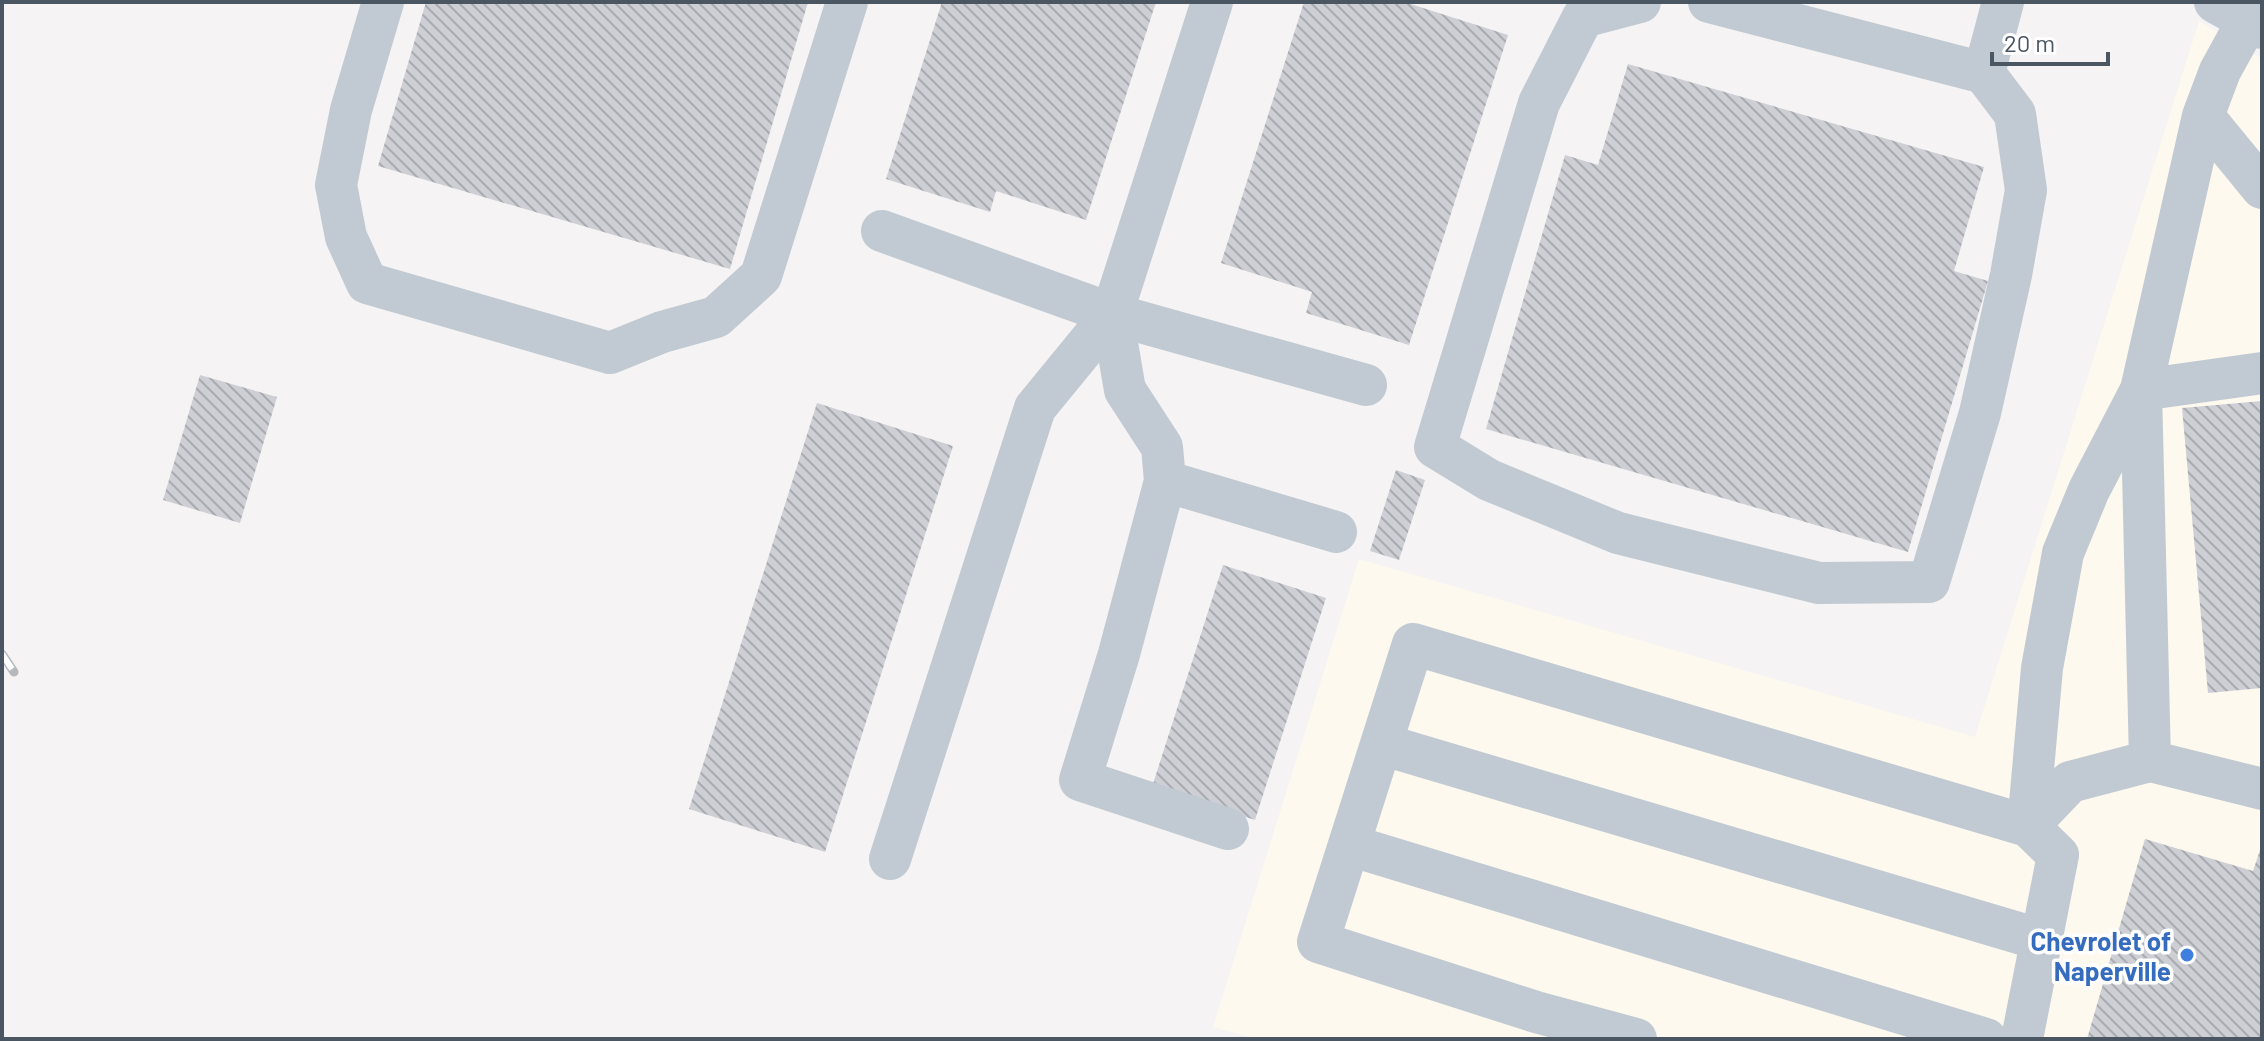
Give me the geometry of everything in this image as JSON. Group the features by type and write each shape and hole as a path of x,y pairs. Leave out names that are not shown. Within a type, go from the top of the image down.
{"lane":[{"path":"383,2 351,110 336,185 346,237 367,283 610,353 662,332 716,317 761,276 847,2"},
{"path":"890,859 1035,408 1112,314 1212,2"},
{"path":"1640,2 1583,17 1539,103 1435,447 1489,480 1618,533 1819,583 1929,582 1980,413 2011,275 2026,190 2015,114 1984,73 1709,2"},
{"path":"1984,73 2003,2"},
{"path":"2150,761 2141,390 2203,116 2220,71 2235,12"},
{"path":"2203,116 2262,188"},
{"path":"882,231 1112,314 1366,385"},
{"path":"1112,314 1125,390 1162,447 1165,481 1119,654 1080,780 1228,829"},
{"path":"2141,390 2262,373"},
{"path":"2028,826 2042,668 2063,553 2089,490 2141,390"},
{"path":"1165,481 1336,532"},
{"path":"1636,1039 1536,1012 1318,942 1413,644 2028,826 2058,855 2022,1039"},
{"path":"1381,744 2042,940"},
{"path":"2028,826 2070,782 2150,761 2262,789"},
{"path":"1349,845 1986,1039"}],"shaded area":[{"path":"2199,21 2262,59 2262,1039 1257,1039 1213,1027 1359,559 1975,737"}],"building":[{"path":"426,2 808,2 730,269 378,166"},
{"path":"942,2 1156,2 1086,220 996,191 990,212 886,179"},
{"path":"1304,2 1404,2 1508,35 1409,345 1306,313 1312,292 1221,263"},
{"path":"1628,64 1984,167 1954,271 1988,281 1908,552 1486,429 1565,155 1598,165"},
{"path":"200,375 277,397 240,523 163,500"},
{"path":"2262,401 2262,688 2208,693 2182,408"},
{"path":"817,403 953,446 825,852 689,809"},
{"path":"1396,470 1425,480 1399,560 1370,551"},
{"path":"1223,565 1326,598 1255,820 1152,787"},
{"name":"Chevrolet of Naperville","path":"2145,839 2253,871 2262,844 2262,1039 2087,1039"}],"railway":[{"path":"2,654 14,672"}],"place":[{"name":"Chevrolet of Naperville","path":"2187,955"}]}
